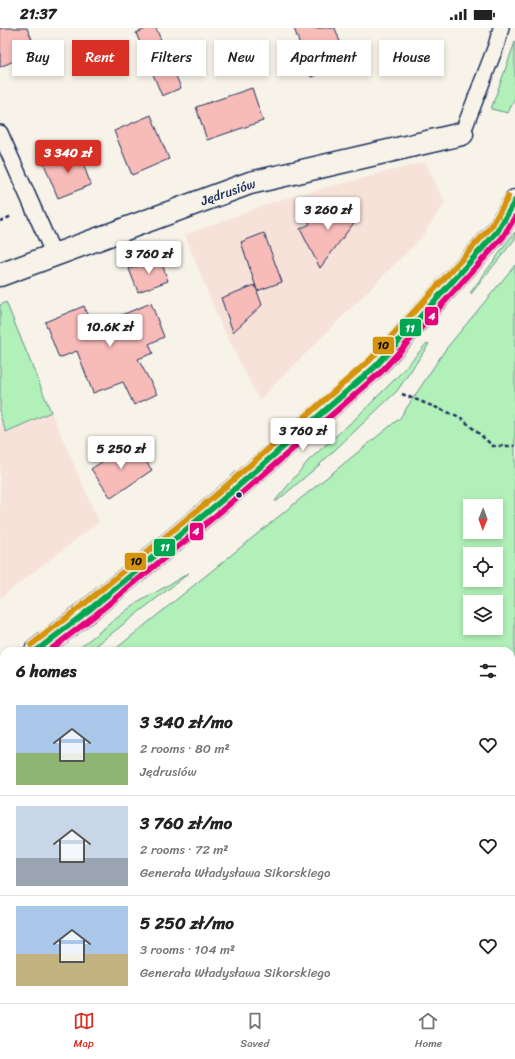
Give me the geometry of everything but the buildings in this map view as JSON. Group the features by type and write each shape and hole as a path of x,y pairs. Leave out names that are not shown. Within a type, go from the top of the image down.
{"street":[{"name":"Jędrusiów","path":"0,275 250,184 462,134"},
{"path":"41,647 89,610 221,501 376,366 497,232 515,201"}],"lane":[{"path":"462,134 496,46 501,28"},
{"path":"0,133 54,255"}],"path":[{"path":"402,394 460,417 492,446 515,446"}],"shaded area":[{"path":"425,162 445,203 420,239 259,400 217,316 185,235 276,201"},
{"path":"51,412 99,522 0,598 0,416 7,432"}],"green space":[{"path":"515,42 515,98 508,113 491,109"},
{"path":"515,232 515,239 471,294 470,293"},
{"path":"515,265 515,647 118,647 400,418 445,350"},
{"path":"6,302 51,412 6,432 0,416 0,305"},
{"path":"427,343 429,344 397,391 318,466 277,501 275,501 309,460 355,419 397,377"},
{"path":"189,573 94,647 80,647 132,606"}],"transit line":[{"name":"10","path":"31,645 84,604 216,495 370,360 491,227 508,197"},
{"name":"11","path":"41,647 89,610 221,501 376,366 497,232 515,201"},
{"name":"4","path":"54,647 226,507 381,372 503,237 515,217"}]}
